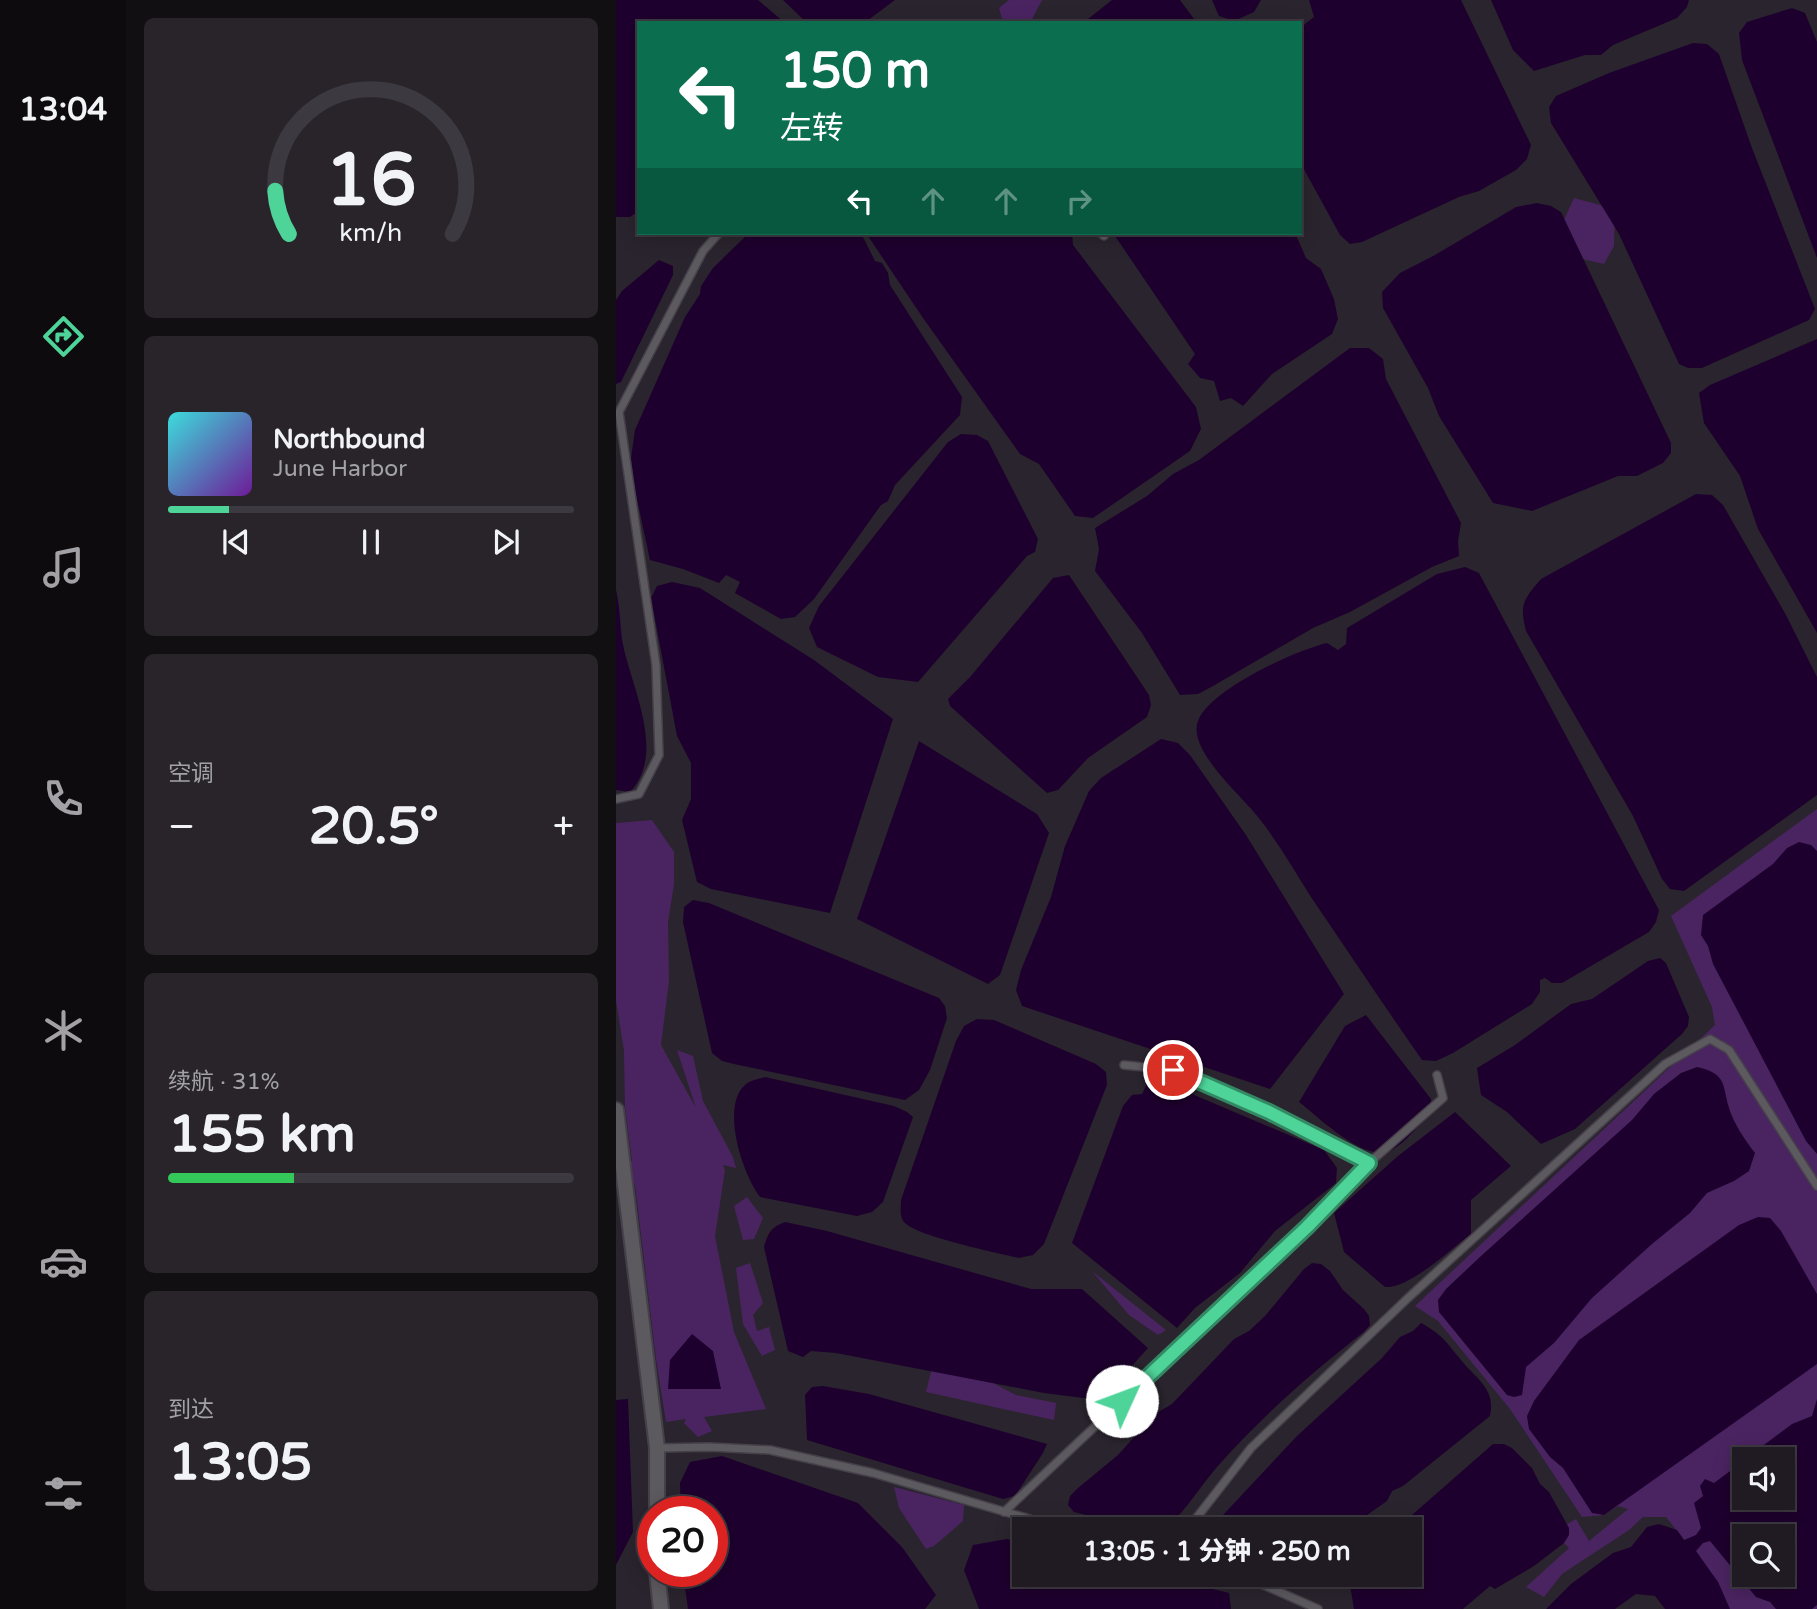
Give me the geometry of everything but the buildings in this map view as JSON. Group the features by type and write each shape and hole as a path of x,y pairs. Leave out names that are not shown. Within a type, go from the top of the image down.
{"street":[{"path":"616,1111 656,1448 657,1496"},
{"path":"659,1587 661,1609"}],"lane":[{"path":"616,799 639,794 659,755 656,665 620,412 703,251 717,235"},
{"path":"1197,1517 1251,1448 1408,1298 1665,1064 1710,1038 1729,1050 1817,1186"},
{"path":"1124,1065 1173,1070 1269,1112 1369,1163"},
{"path":"1004,1512 1307,1227 1369,1163 1443,1098 1437,1075"},
{"path":"656,1448 770,1450 873,1473 1022,1517"},
{"path":"1268,1587 1318,1609"}],"shaded area":[{"path":"616,0 758,0 783,21 637,21 637,212 630,217 616,217"},
{"path":"783,0 895,0 867,21 805,21"},
{"path":"1009,0 1042,0 1031,21 1002,21 999,8"},
{"path":"1112,0 1180,0 1196,21 1086,21"},
{"path":"1212,0 1261,0 1254,12 1234,21 1219,16"},
{"path":"1309,0 1461,0 1531,145 1527,159 1516,170 1479,191 1459,197 1362,242 1350,244 1340,235 1302,166 1302,26 1314,17"},
{"path":"1491,0 1689,0 1687,7 1677,18 1613,45 1601,55 1585,55 1534,71 1513,50"},
{"path":"1792,8 1805,13 1817,42 1817,258 1742,60 1739,33 1747,22"},
{"path":"1693,43 1707,44 1719,54 1752,148 1815,309 1809,320 1702,368 1688,368 1679,364 1619,234 1551,123 1549,107 1556,96 1609,73"},
{"path":"1574,198 1615,209 1614,246 1604,264 1573,257 1557,235"},
{"path":"1537,203 1551,206 1561,212 1671,443 1671,453 1663,463 1637,476 1618,476 1532,511 1493,503 1439,416 1428,388 1383,308 1382,292 1400,273 1516,207"},
{"path":"747,235 862,235 875,261 882,263 888,273 890,285 962,397 960,415 895,485 888,501 881,505 814,599 795,617 781,619 735,593 740,582 726,575 719,583 650,560 631,458 635,430 685,317 713,268"},
{"path":"867,235 1072,235 1073,245 1196,407 1201,429 1190,451 1093,518 1075,516 1039,464 1020,454"},
{"path":"1114,235 1296,235 1306,258 1321,269 1334,299 1338,319 1332,334 1272,374 1243,406 1231,398 1220,401 1214,381 1200,378 1188,364 1195,354"},
{"path":"659,260 673,266 673,275 621,382 616,384 616,300 622,291"},
{"path":"1817,339 1817,633 1758,529 1740,476 1704,423 1699,393 1710,385"},
{"path":"1350,348 1369,348 1383,359 1386,379 1461,523 1459,556 1313,628 1198,694 1180,695 1142,633 1095,571 1099,549 1095,528 1147,496 1173,474 1199,460"},
{"path":"961,434 977,435 988,441 1038,539 1035,552 1027,556 918,682 878,677 817,647 809,628 819,606 948,442"},
{"path":"1696,494 1712,495 1723,505 1786,615 1817,677 1817,795 1684,891 1670,889 1662,879 1633,816 1526,631 1523,608 1527,597 1541,579"},
{"path":"1465,567 1479,573 1659,910 1656,922 1649,932 1562,983 1552,983 1545,978 1540,980 1540,992 1532,1004 1453,1053 1436,1061 1422,1060 1272,836 1208,759 1200,745 1198,721 1205,709 1218,697 1255,673 1295,654 1327,643 1338,650 1346,644 1347,628 1437,574"},
{"path":"1069,575 1149,695 1151,705 1147,717 1088,758 1058,790 1047,793 950,706 948,699 970,677 1053,578"},
{"path":"672,582 700,588 814,660 893,719 830,913 711,889 697,882 682,820 691,799 691,763 677,736 651,598 657,586"},
{"path":"616,590 622,639 638,696 646,738 646,757 641,776 630,792 616,790"},
{"path":"1161,739 1178,743 1190,755 1246,835 1344,994 1270,1089 1022,1006 1016,990 1021,970 1051,897 1065,846 1089,791 1101,778"},
{"path":"919,741 1037,814 1049,833 1000,975 988,984 857,919"},
{"path":"1817,809 1817,1609 1729,1609 1718,1582 1666,1517 1643,1517 1629,1530 1562,1574 1544,1597 1526,1587 1569,1548 1553,1532 1576,1519 1589,1541 1628,1509 1618,1506 1604,1515 1582,1517 1510,1409 1438,1321 1415,1306 1715,1025 1712,1007 1671,916"},
{"path":"652,820 674,852 674,884 668,922 669,981 661,1045 696,1108 677,1050 693,1056 703,1101 733,1157 736,1168 723,1165 725,1170 715,1236 734,1332 766,1409 704,1417 712,1431 698,1437 684,1423 686,1419 666,1422 635,1185 630,1183 628,1163 632,1161 625,1106 624,1051 616,1000 616,823"},
{"path":"1799,842 1811,845 1817,851 1817,1154 1806,1141 1713,964 1708,946 1701,935 1703,915 1773,864 1787,848"},
{"path":"693,900 709,903 939,998 945,1006 947,1018 930,1070 919,1090 905,1100 734,1064 722,1061 712,1053 683,922 684,907"},
{"path":"1660,958 1666,963 1689,1017 1688,1026 1575,1129 1541,1144 1507,1112 1481,1095 1477,1068 1515,1045 1571,1004 1592,999 1648,961"},
{"path":"1366,1015 1431,1099 1431,1112 1413,1132 1392,1150 1381,1153 1369,1151 1343,1137 1299,1102 1345,1026"},
{"path":"977,1019 994,1020 1096,1064 1106,1072 1107,1085 1044,1244 1033,1255 1019,1258 924,1233 902,1220 901,1200 956,1041 964,1026"},
{"path":"1697,1067 1714,1073 1722,1081 1734,1120 1755,1153 1749,1171 1707,1193 1690,1213 1592,1298 1554,1343 1526,1367 1522,1395 1507,1395 1439,1312 1438,1300 1481,1256 1632,1120 1654,1094 1681,1073"},
{"path":"765,1077 894,1106 913,1117 883,1202 872,1212 857,1216 760,1197 741,1158 734,1124 734,1109 738,1095 745,1085"},
{"path":"1148,1082 1166,1083 1324,1150 1337,1168 1336,1183 1275,1231 1240,1273 1195,1308 1177,1328 1072,1243 1123,1106 1132,1095 1142,1094"},
{"path":"1455,1112 1511,1166 1471,1200 1471,1234 1406,1282 1385,1287 1344,1252 1334,1213 1398,1156"},
{"path":"747,1197 763,1218 754,1239 743,1240 734,1206"},
{"path":"1758,1217 1770,1218 1781,1231 1817,1294 1817,1364 1604,1515 1592,1513 1563,1468 1550,1457 1529,1429 1527,1416 1534,1401 1579,1340 1739,1225"},
{"path":"785,1222 827,1231 1031,1289 1082,1289 1148,1348 1120,1379 1096,1396 1083,1398 836,1353 811,1351 803,1357 788,1351 764,1247 771,1231"},
{"path":"750,1263 763,1303 753,1315 757,1331 769,1327 775,1350 762,1356 743,1324 736,1268"},
{"path":"1312,1263 1321,1264 1330,1271 1343,1290 1369,1316 1370,1325 1364,1332 1269,1413 1217,1467 1176,1517 1094,1517 1074,1512 1068,1505 1070,1496 1118,1455 1155,1414 1172,1404 1234,1339 1249,1331 1265,1316"},
{"path":"1092,1271 1166,1330 1158,1335 1129,1315"},
{"path":"1421,1323 1444,1339 1487,1391 1491,1406 1490,1416 1403,1486 1392,1491 1387,1501 1364,1517 1221,1517 1297,1436 1382,1358 1400,1337 1413,1331"},
{"path":"692,1334 713,1351 721,1389 668,1389 670,1360"},
{"path":"932,1368 991,1382 1016,1395 1056,1403 1054,1420 926,1392"},
{"path":"823,1386 869,1394 1047,1444 1015,1496 1003,1499 807,1440 805,1395 812,1387"},
{"path":"628,1399 633,1532 616,1565 616,1400"},
{"path":"1817,1399 1817,1605 1812,1609 1776,1609 1770,1602 1756,1597 1748,1587 1795,1587 1795,1524 1732,1524 1732,1568 1710,1541 1703,1543 1696,1551 1718,1582 1730,1609 1665,1609 1655,1596 1636,1594 1615,1609 1546,1609 1571,1584 1613,1553 1631,1547 1647,1527 1659,1524 1677,1530 1684,1540 1696,1535 1701,1528 1694,1503 1703,1496 1700,1486 1705,1479 1714,1483 1732,1470 1732,1510 1795,1510 1795,1447 1761,1447 1792,1424 1812,1416"},
{"path":"1493,1444 1504,1444 1512,1448 1532,1468 1569,1528 1569,1535 1564,1543 1534,1566 1495,1589 1490,1586 1463,1609 1354,1609 1350,1587 1422,1587 1422,1517 1410,1517"},
{"path":"722,1456 858,1503 902,1547 936,1595 925,1609 688,1609 685,1587 728,1587 728,1496 680,1496 680,1483 690,1462"},
{"path":"894,1487 964,1505 963,1521 934,1546 926,1549 899,1508"},
{"path":"1012,1540 1012,1587 1205,1587 1229,1593 1231,1609 979,1609 964,1570 973,1545"}],"route":[{"path":"1122,1401 1327,1208 1369,1163 1269,1112 1173,1070"}]}
